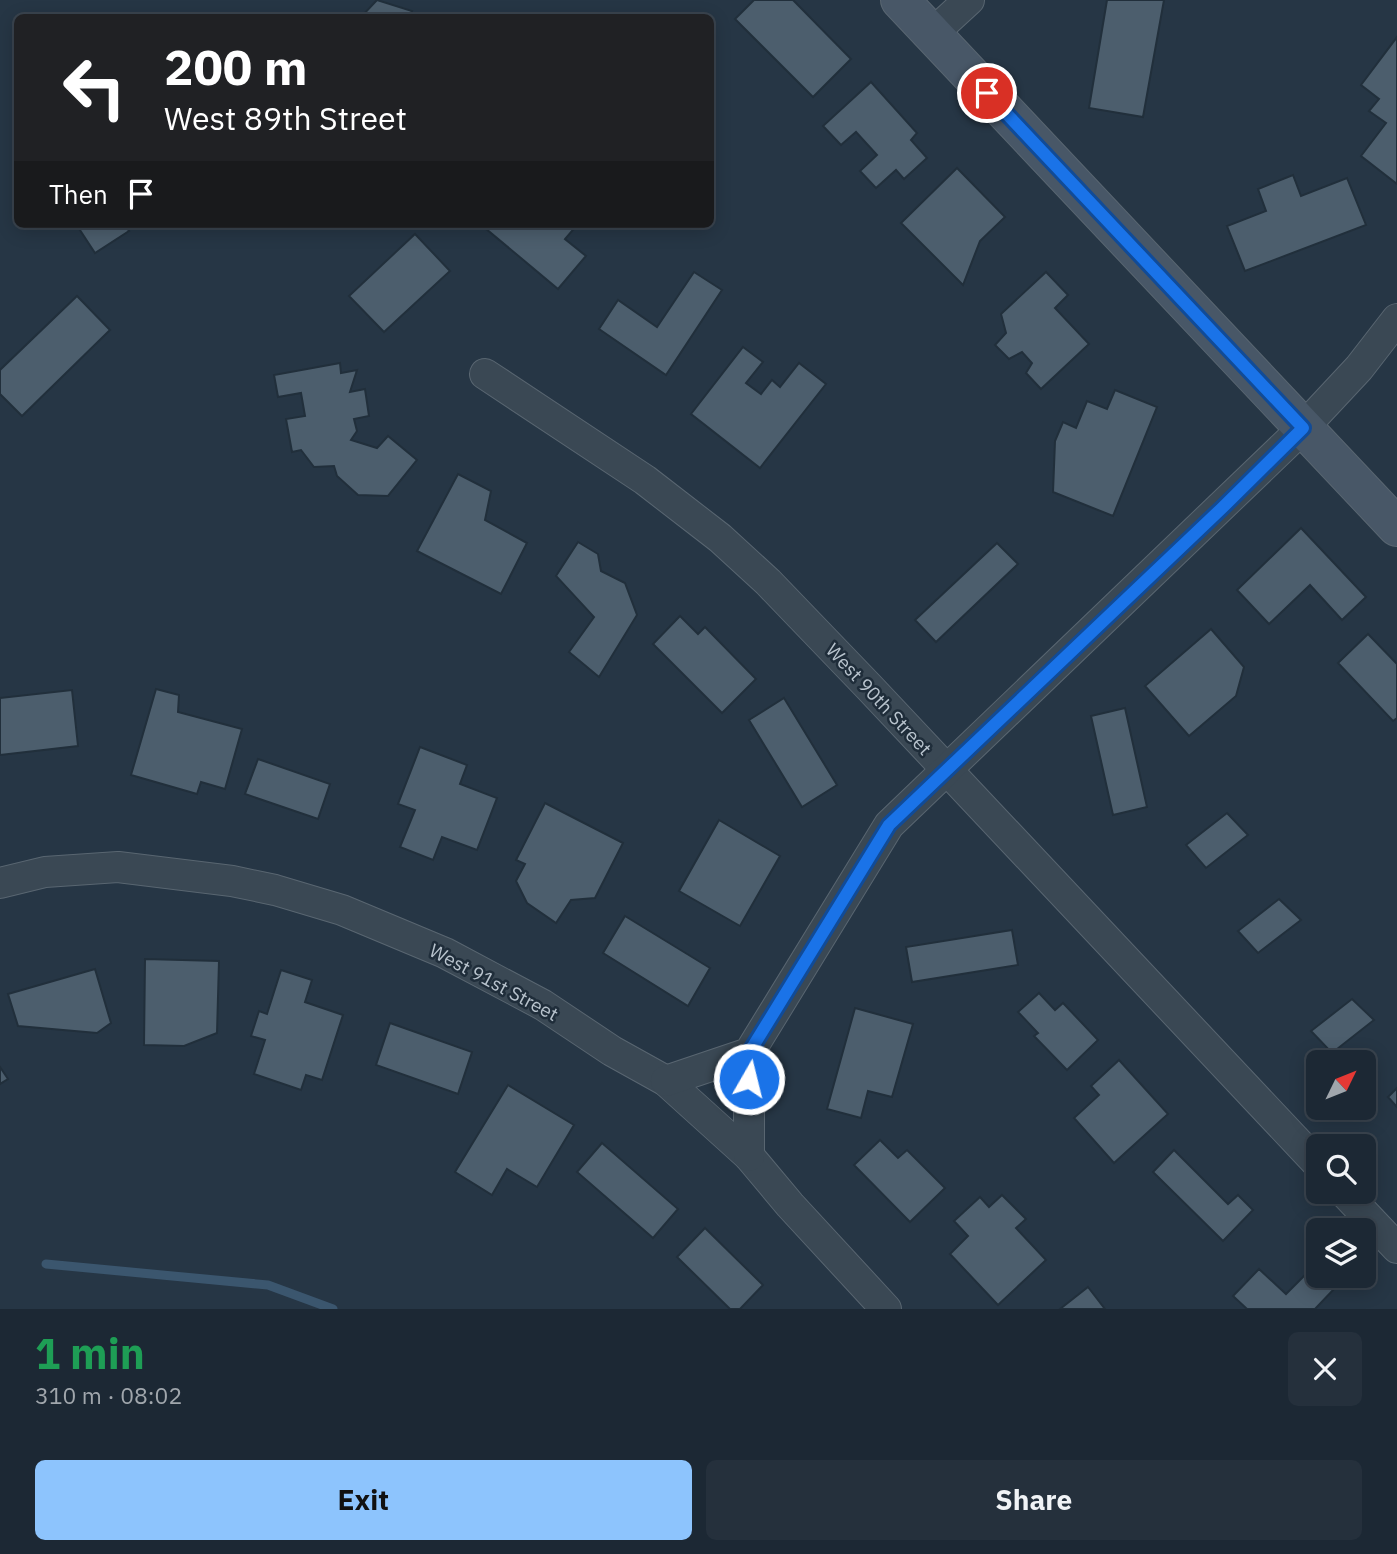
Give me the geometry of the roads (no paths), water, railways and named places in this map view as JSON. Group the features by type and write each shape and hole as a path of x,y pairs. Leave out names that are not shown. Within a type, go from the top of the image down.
{"street":[{"path":"900,0 1397,527"},
{"path":"932,34 969,0"},
{"path":"749,1156 749,1053 889,825 1303,428 1359,368 1397,319"},
{"name":"West 90th Street","path":"485,374 645,480 720,538 768,582 1306,1151"},
{"name":"West 91st Street","path":"0,883 45,872 118,867 194,875 275,890 342,910 445,953 543,1005 612,1051 666,1081 749,1156 790,1205 886,1309"},
{"path":"666,1081 749,1053"},
{"path":"1355,1204 1397,1248"}],"waterway":[{"path":"46,1264 268,1285 333,1309"}]}
